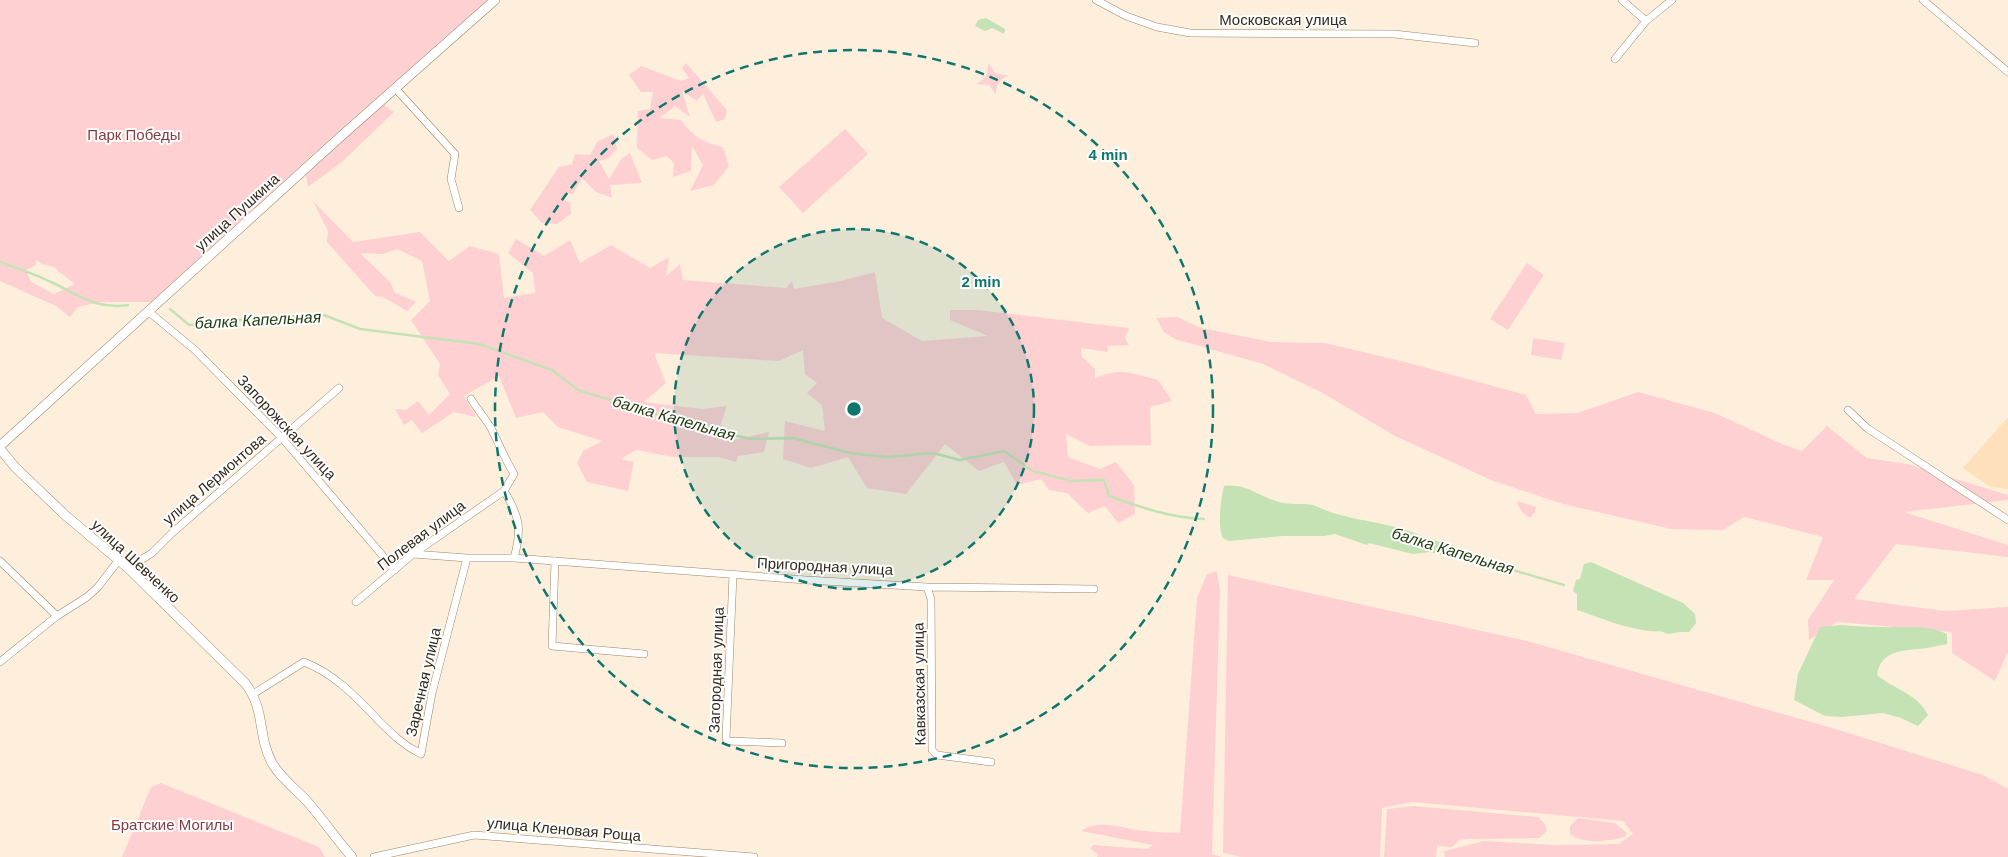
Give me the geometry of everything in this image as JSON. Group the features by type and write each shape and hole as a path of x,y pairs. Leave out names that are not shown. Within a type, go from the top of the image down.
{"street":[{"name":"улица Пушкина","path":"0,447 394,88 495,0"},
{"name":"Московская улица","path":"1096,0 1126,16 1157,27 1190,33 1394,34 1431,36 1475,43"},
{"path":"1622,0 1646,21"},
{"path":"1616,59 1646,21 1672,0"},
{"path":"1923,0 2008,72"},
{"path":"394,88 454,154 451,180 459,208"},
{"name":"Запорожская улица","path":"149,311 195,350 282,438 395,570"},
{"name":"улица Лермонтова","path":"128,568 152,553 172,533 339,388"},
{"path":"471,399 490,426 514,474 504,491 515,509 519,523 519,539 514,558"},
{"path":"1848,410 1867,428 2008,520"},
{"name":"улица Шевченко","path":"0,447 15,467 65,515 128,568 245,683 253,694"},
{"name":"Полевая улица","path":"356,602 414,554 504,491"},
{"name":"Пригородная улица","path":"414,554 467,558 514,558 733,575 927,587 1094,589"},
{"name":"Заречная улица","path":"253,694 304,662 321,668 346,687 405,746 421,754 432,693 467,558"},
{"path":"0,561 58,616"},
{"path":"0,662 98,587 118,561"},
{"path":"555,561 552,646 644,654"},
{"name":"Загородная улица","path":"733,575 726,738 727,741 782,742"},
{"name":"Кавказская улица","path":"927,587 932,599 932,750 937,755 991,762"},
{"path":"253,694 260,713 264,741 272,763 306,800 352,857"},
{"name":"улица Кленовая Роща","path":"374,857 474,835 754,857"}],"shaded area":[{"path":"2008,417 2008,489 1990,487 1963,468"}],"green space":[{"name":"Парк Победы","path":"0,0 488,0 334,135 151,302 100,302 78,307 70,317 56,306 0,281","holes":["36,260 42,264 55,267 75,284 54,294 31,282 26,270 36,265"]},
{"path":"686,63 727,110 725,119 716,122 703,94 697,101 682,91 690,117 675,106 660,118 681,120 699,138 723,147 729,166 714,185 690,191 703,165 692,146 691,171 673,177 674,163 667,156 652,160 637,148 638,111 650,109 653,92 641,92 629,75 641,66 681,81 689,78 682,68"},
{"path":"988,63 996,74 1008,75 999,83 996,95 989,85 976,84 986,76"},
{"path":"383,104 394,112 342,162 308,187 306,175"},
{"path":"845,129 868,154 803,213 779,187"},
{"path":"613,134 617,149 608,159 599,161 609,179 622,158 630,153 642,183 610,185 612,198 596,192 582,178 573,194 567,193 563,200 570,202 571,214 557,224 542,223 530,210 559,167 572,164 575,154 590,155 597,142"},
{"path":"313,201 353,242 420,232 449,261 470,246 499,254 504,298 535,293 533,273 508,253 516,239 544,256 570,240 580,263 611,245 650,268 669,257 666,276 680,264 683,280 786,288 792,281 794,289 841,281 875,272 882,318 922,341 988,336 950,320 950,310 978,310 1129,328 1125,338 1129,345 1107,346 1108,352 1081,348 1082,357 1095,369 1095,378 1112,373 1126,372 1158,380 1172,401 1150,407 1151,445 1090,446 1066,434 1068,457 1100,469 1116,462 1134,485 1135,514 1118,523 1105,506 1088,513 1067,493 1049,490 1041,479 1017,485 1004,462 979,471 945,444 906,494 867,488 848,457 811,468 783,459 785,421 825,431 822,405 807,393 817,383 805,374 803,350 779,361 654,353 666,383 644,402 702,409 727,406 720,427 729,441 769,432 764,452 738,456 736,462 718,457 673,457 636,450 621,459 634,462 628,491 587,482 577,463 583,451 602,441 558,427 543,412 516,418 499,376 464,396 476,417 454,412 422,433 412,420 404,425 395,409 406,410 418,401 429,415 450,394 438,375 440,364 411,320 430,301 422,261 397,249 383,254 360,253 391,283 394,292 416,302 407,311 383,297 375,296 327,242 328,231"},
{"path":"1527,263 1544,275 1508,330 1490,319"},
{"path":"1177,317 1201,328 1271,342 1325,343 1405,362 1526,395 1536,414 1578,413 1638,392 1715,413 1782,444 1802,451 1827,426 1867,458 1907,464 2008,495 2008,500 1904,512 2008,545 2008,557 1896,544 1854,599 1945,611 2008,607 2008,652 1995,681 1952,653 1952,632 1837,622 1809,640 1808,620 1834,580 1806,580 1823,537 1744,517 1723,530 1671,529 1563,504 1491,480 1395,436 1321,392 1263,364 1175,339 1164,332 1156,318"},
{"path":"1533,338 1565,343 1561,360 1531,355"},
{"path":"1518,501 1536,507 1535,512 1530,518 1523,513 1517,504"},
{"path":"1217,571 1220,590 1212,854 1222,857 1097,857 1098,855 1090,848 1093,845 1147,849 1153,845 1081,831 1088,827 1112,825 1145,831 1180,833 1197,598 1207,574"},
{"path":"1228,575 1527,641 1839,730 1983,775 2008,789 2008,857 1445,857 1444,851 1484,841 1554,845 1619,844 1633,834 1623,821 1412,802 1382,808 1380,857 1241,857 1223,853"},
{"name":"Братские Могилы","path":"161,783 319,847 325,857 122,857 151,787"},
{"path":"1414,806 1538,817 1545,824 1547,831 1539,838 1459,840 1452,847 1437,846 1436,857 1384,857 1387,809"},
{"path":"1578,818 1615,823 1627,833 1625,837 1612,840 1582,840 1570,834 1570,826"}],"water":[{"path":"986,18 1005,29 1004,34 992,28 985,31 975,26 978,20"},
{"path":"1224,486 1246,488 1279,502 1313,505 1341,515 1412,532 1428,539 1452,545 1464,555 1453,558 1430,552 1413,554 1369,543 1367,545 1335,534 1229,541 1223,538 1220,527"},
{"path":"1591,562 1683,603 1695,614 1696,623 1689,632 1668,634 1631,628 1577,610 1577,594 1573,591 1576,580 1580,579 1584,564"},
{"path":"1841,625 1915,627 1947,634 1947,644 1896,652 1889,655 1879,666 1877,675 1912,697 1928,715 1918,726 1901,718 1883,713 1842,717 1825,716 1794,700 1798,674 1820,627"}],"waterway":[{"name":"балка Капельная","path":"0,262 39,276 87,300 106,305 128,305"},
{"name":"балка Капельная","path":"170,309 189,325 261,318 324,315 360,329 479,344 552,370 578,390 697,427 751,439 793,438 850,453 887,457 933,453 960,460 1004,451 1033,471 1071,481 1104,480 1109,496 1168,514 1204,519"},
{"name":"балка Капельная","path":"1462,555 1564,585"}]}
